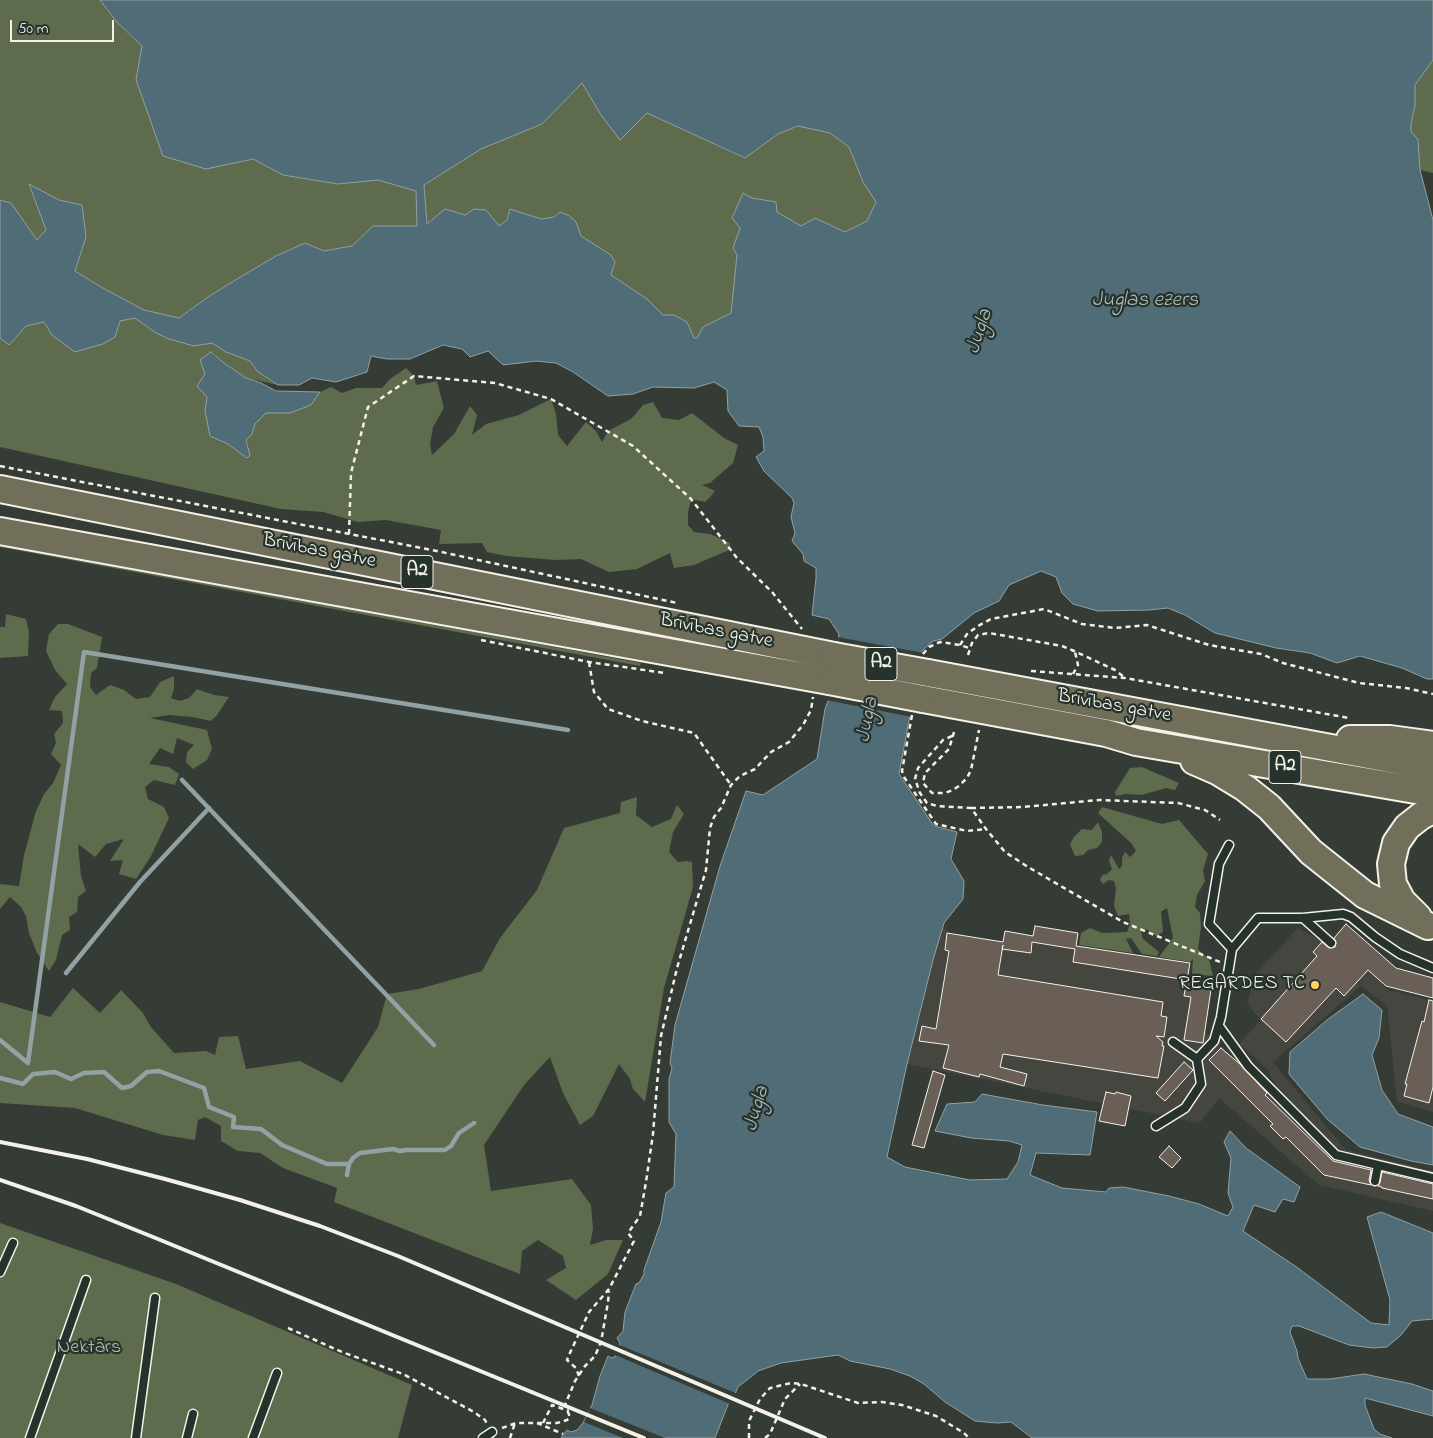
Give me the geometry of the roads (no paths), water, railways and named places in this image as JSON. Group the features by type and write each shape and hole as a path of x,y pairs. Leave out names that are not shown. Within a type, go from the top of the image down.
{"highway":[{"name":"Brīvības gatve","path":"0,489 834,656 925,664 1433,767"},
{"name":"Brīvības gatve","path":"0,531 917,706 1106,733 1136,742 1433,793"},
{"path":"1297,740 1390,738 1433,745"},
{"path":"1136,742 1199,763 1217,771 1245,788 1269,807 1312,852 1342,878 1365,895 1428,926 1402,901 1393,884 1391,864 1396,843 1407,827 1421,816 1433,810"}],"lane":[{"path":"1229,845 1220,864 1209,924 1232,949"},
{"path":"1156,1126 1185,1108 1201,1084 1198,1059 1214,1040 1219,1026 1232,949 1258,918 1303,918 1343,914 1351,917 1375,938 1400,954 1433,968"},
{"path":"1303,918 1331,943"},
{"path":"1219,1026 1248,1066 1336,1155 1433,1178"},
{"path":"1173,1042 1198,1059"},
{"path":"1375,1181 1378,1165"},
{"path":"0,1272 13,1243"},
{"path":"30,1438 86,1280"},
{"path":"136,1438 155,1298"},
{"path":"253,1438 278,1373"},
{"path":"187,1438 193,1414"},
{"path":"483,1438 492,1432"}],"water":[{"name":"Juglas ezers","path":"100,0 1433,0 1433,60 1415,85 1415,105 1411,132 1418,139 1420,170 1433,220 1433,679 1427,679 1402,668 1360,656 1337,663 1310,653 1276,648 1215,633 1185,615 1168,608 1098,611 1073,604 1062,593 1056,577 1041,571 1009,585 999,601 974,613 942,639 933,641 922,651 899,774 934,826 957,832 951,859 964,881 963,899 944,923 933,960 907,1064 887,1157 905,1167 970,1180 1007,1179 1018,1162 1022,1145 1009,1141 971,1138 935,1131 947,1104 975,1102 982,1094 1097,1112 1090,1155 1036,1153 1030,1175 1062,1188 1106,1192 1109,1188 1123,1187 1169,1196 1199,1204 1228,1216 1233,1207 1228,1193 1231,1158 1224,1142 1230,1131 1246,1148 1300,1187 1294,1202 1283,1199 1275,1212 1254,1205 1243,1231 1298,1268 1371,1323 1389,1325 1390,1300 1367,1217 1381,1212 1433,1233 1433,1319 1412,1321 1401,1335 1387,1347 1373,1348 1349,1345 1299,1326 1292,1326 1290,1332 1307,1379 1330,1379 1364,1374 1412,1384 1433,1391 1433,1416 1365,1398 1365,1405 1374,1429 1380,1434 1392,1438 1032,1438 1011,1422 975,1421 910,1376 890,1369 850,1361 838,1355 781,1363 758,1371 738,1387 729,1402 715,1438 561,1438 567,1430 571,1432 577,1430 583,1423 592,1405 608,1356 611,1358 615,1357 620,1343 617,1338 623,1331 625,1312 636,1284 639,1283 644,1274 661,1222 666,1193 674,1187 676,1134 669,1122 669,1079 672,1068 670,1063 675,1025 720,866 746,791 763,795 817,759 825,709 830,696 839,634 829,619 812,615 816,568 804,561 803,554 792,541 795,533 791,517 794,503 792,498 764,471 756,457 764,451 763,437 759,427 739,426 728,411 727,390 714,382 694,388 653,387 633,394 608,396 573,372 556,363 536,361 503,365 488,351 470,357 462,349 443,345 410,359 387,359 371,356 367,372 336,382 312,378 299,385 278,385 257,371 250,361 226,352 212,343 194,346 169,339 156,333 135,318 120,321 115,337 103,344 75,352 52,335 44,322 26,326 9,345 0,338 0,200 11,203 37,240 46,230 29,184 59,200 82,205 86,237 75,271 144,310 179,318 237,279 276,256 305,243 324,251 352,246 373,226 417,226 416,191 378,180 338,184 283,175 253,159 206,169 163,156 136,80 142,46 117,22","holes":["582,83 601,115 620,140 647,113 745,158 778,134 798,126 830,133 849,147 863,182 876,202 867,221 845,232 815,218 801,226 777,212 776,202 752,198 743,193 732,218 740,228 733,248 737,255 731,313 703,327 697,338 694,338 687,322 674,315 663,315 647,299 611,275 615,262 611,255 581,236 576,222 568,215 560,212 554,217 541,219 510,209 507,220 499,226 486,210 474,209 465,215 445,209 427,224 424,185 481,149 542,124"]},
{"path":"211,352 246,378 276,391 320,392 311,405 290,413 266,413 255,424 252,434 246,440 250,455 247,458 228,444 210,436 205,411 207,397 197,386 205,374 200,360"},
{"path":"1363,994 1382,1010 1379,1038 1372,1055 1382,1090 1398,1114 1433,1127 1433,1165 1360,1147 1327,1119 1289,1074 1290,1052 1327,1020"}],"waterway":[{"path":"0,1040 28,1063 84,652 568,730"},
{"path":"182,780 434,1045"},
{"path":"66,973 140,882 209,808"},
{"path":"0,1078 23,1084 33,1074 55,1072 71,1079 84,1073 104,1072 122,1088 131,1086 147,1072 159,1071 204,1088 209,1107 234,1117 233,1127 261,1129 282,1145 327,1164 349,1164"},
{"path":"347,1175 349,1164 360,1153 393,1149 400,1151 445,1150 451,1146 459,1133 474,1123"}],"railway":[{"path":"0,1142 87,1159 165,1179 240,1200 320,1226 398,1256 825,1438"},
{"path":"0,1180 76,1206 644,1438"}],"place":[{"name":"REGARDES TC","path":"1315,985"}],"water label":[{"name":"Jugla","path":"981,332"},
{"name":"Jugla","path":"869,720"},
{"name":"Jugla","path":"758,1109"}],"park label":[{"name":"Nektārs","path":"89,1349"}]}
